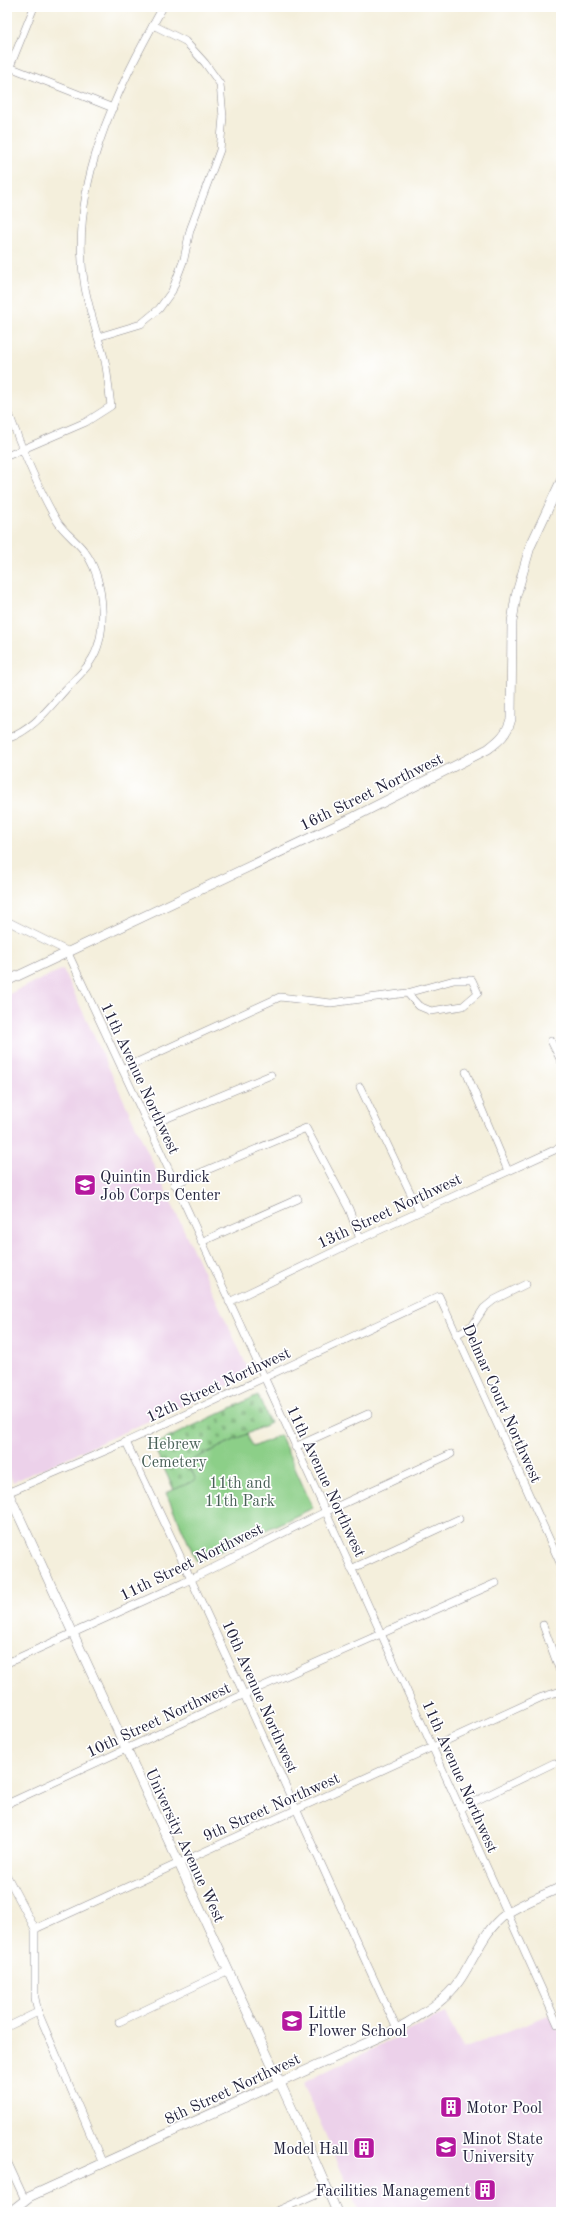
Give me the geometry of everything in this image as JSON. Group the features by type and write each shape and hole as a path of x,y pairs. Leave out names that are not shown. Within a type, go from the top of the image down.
{"street":[{"path":"34,7 8,69 113,108"},
{"path":"7,456 86,422 111,406 105,363 85,287 82,237 86,193 98,147 113,108 131,65 163,7"},
{"path":"98,337 141,324 159,308 172,291 184,259 190,230 220,150 223,118 220,84 205,63 185,41 153,25"},
{"path":"7,408 22,450 46,501 64,532 86,553 95,568 100,586 101,638 91,662 42,717 23,732 7,739"},
{"name":"16th Street Northwest","path":"7,981 67,951 354,817 488,750 500,740 507,733 511,719 512,622 523,568 530,547 561,481"},
{"path":"7,921 67,951"},
{"name":"11th Avenue Northwest","path":"67,951 461,1808 507,1914 560,2024"},
{"path":"122,1069 280,997 331,1003 407,993 454,980 472,980 478,993 463,1006 431,1011 419,1006 407,993"},
{"path":"551,1041 561,1061"},
{"path":"466,1072 508,1171"},
{"path":"148,1126 271,1074"},
{"path":"360,1086 419,1212"},
{"path":"174,1184 306,1128 349,1209 360,1238"},
{"name":"13th Street Northwest","path":"229,1302 360,1238 561,1146"},
{"path":"201,1242 298,1199"},
{"path":"456,1335 473,1325 484,1308 494,1300 526,1284"},
{"name":"Delmar Court Northwest","path":"439,1296 561,1565"},
{"name":"12th Street Northwest","path":"7,1492 126,1442 439,1296"},
{"path":"295,1447 368,1414"},
{"name":"10th Avenue Northwest","path":"126,1442 191,1577 397,2029"},
{"name":"11th Street Northwest","path":"7,1663 183,1583 191,1577 325,1512 451,1454"},
{"name":"University Avenue West","path":"7,1492 280,2083 337,2212"},
{"path":"351,1569 459,1519"},
{"name":"10th Street Northwest","path":"7,1804 245,1694 496,1583"},
{"path":"543,1625 561,1674"},
{"name":"9th Street Northwest","path":"35,1929 542,1697 561,1691"},
{"path":"461,1808 554,1763"},
{"path":"7,1876 35,1929 35,1998 38,2012 103,2164"},
{"name":"8th Street Northwest","path":"10,2212 25,2200 397,2029 434,2007 446,1996 459,1981 486,1934 507,1914 561,1887"},
{"path":"119,2022 227,1971"},
{"path":"7,2027 38,2012"},
{"path":"7,2161 25,2200"},
{"path":"275,2212 327,2189"}],"shaded area":[{"name":"Quintin Burdick Job Corps Center","path":"63,969 251,1375 13,1482 7,1469 7,995"},
{"name":"Minot State University","path":"446,2013 463,2049 548,2015 561,2034 561,2212 359,2212 303,2083"}],"green space":[{"name":"Hebrew Cemetery","path":"258,1395 270,1423 188,1462 196,1480 174,1490 153,1445"},
{"name":"11th and 11th Park","path":"247,1434 253,1447 280,1435 313,1508 197,1562 166,1493 196,1480 188,1462"}],"place":[{"name":"Quintin Burdick Job Corps Center","path":"85,1185"},
{"name":"Little Flower School","path":"292,2021"},
{"name":"Motor Pool","path":"451,2107"},
{"name":"Minot State University","path":"446,2147"},
{"name":"Model Hall","path":"364,2148"},
{"name":"Facilities Management","path":"485,2190"}]}
